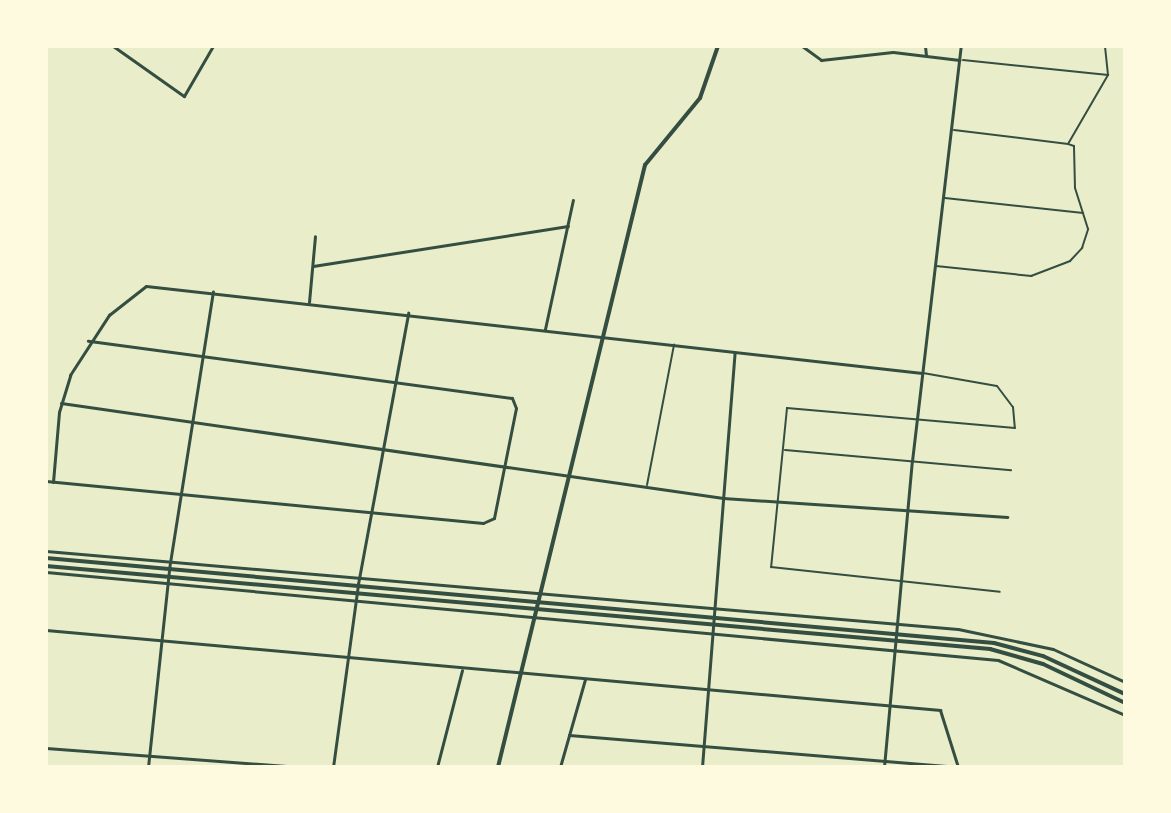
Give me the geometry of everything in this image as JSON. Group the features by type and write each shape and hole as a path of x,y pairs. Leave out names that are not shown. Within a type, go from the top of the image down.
{"street":[{"path":"113,46 184,96 213,46"},
{"path":"498,767 572,473 602,336 650,155 700,98 718,46"},
{"path":"802,46 821,60 893,52 960,60"},
{"path":"925,46 926,55"},
{"path":"884,767 912,461 954,130 961,46"},
{"path":"545,330 573,200"},
{"path":"313,266 568,226"},
{"path":"309,302 315,236"},
{"path":"53,482 61,403 88,341 109,315 146,286 213,291 922,373"},
{"path":"148,767 167,580 213,291"},
{"path":"333,767 358,584 408,313"},
{"path":"46,481 483,523 494,518 516,408 512,398 88,341"},
{"path":"702,767 735,351"},
{"path":"61,403 191,425 572,473 723,498 1007,517"},
{"path":"46,551 543,592 1001,636 1053,649 1125,682"},
{"path":"46,558 895,632 1019,649 1125,694"},
{"path":"46,569 539,608 990,649 1043,664 1125,703"},
{"path":"167,580 356,603 998,660 1125,715"},
{"path":"46,630 160,643 940,710 957,767 569,735"},
{"path":"437,767 462,670"},
{"path":"560,767 585,679"},
{"path":"46,748 150,752 296,767"}],"lane":[{"path":"1068,144 1108,75 1105,46"},
{"path":"960,60 1108,75"},
{"path":"936,266 1031,276 1070,261 1082,248 1088,229 1075,188 1074,146 954,130"},
{"path":"945,198 1084,213"},
{"path":"647,485 674,344"},
{"path":"922,373 997,386 1013,407 1015,428 917,422 787,408 771,567 1000,592"},
{"path":"784,450 1011,470"}]}
